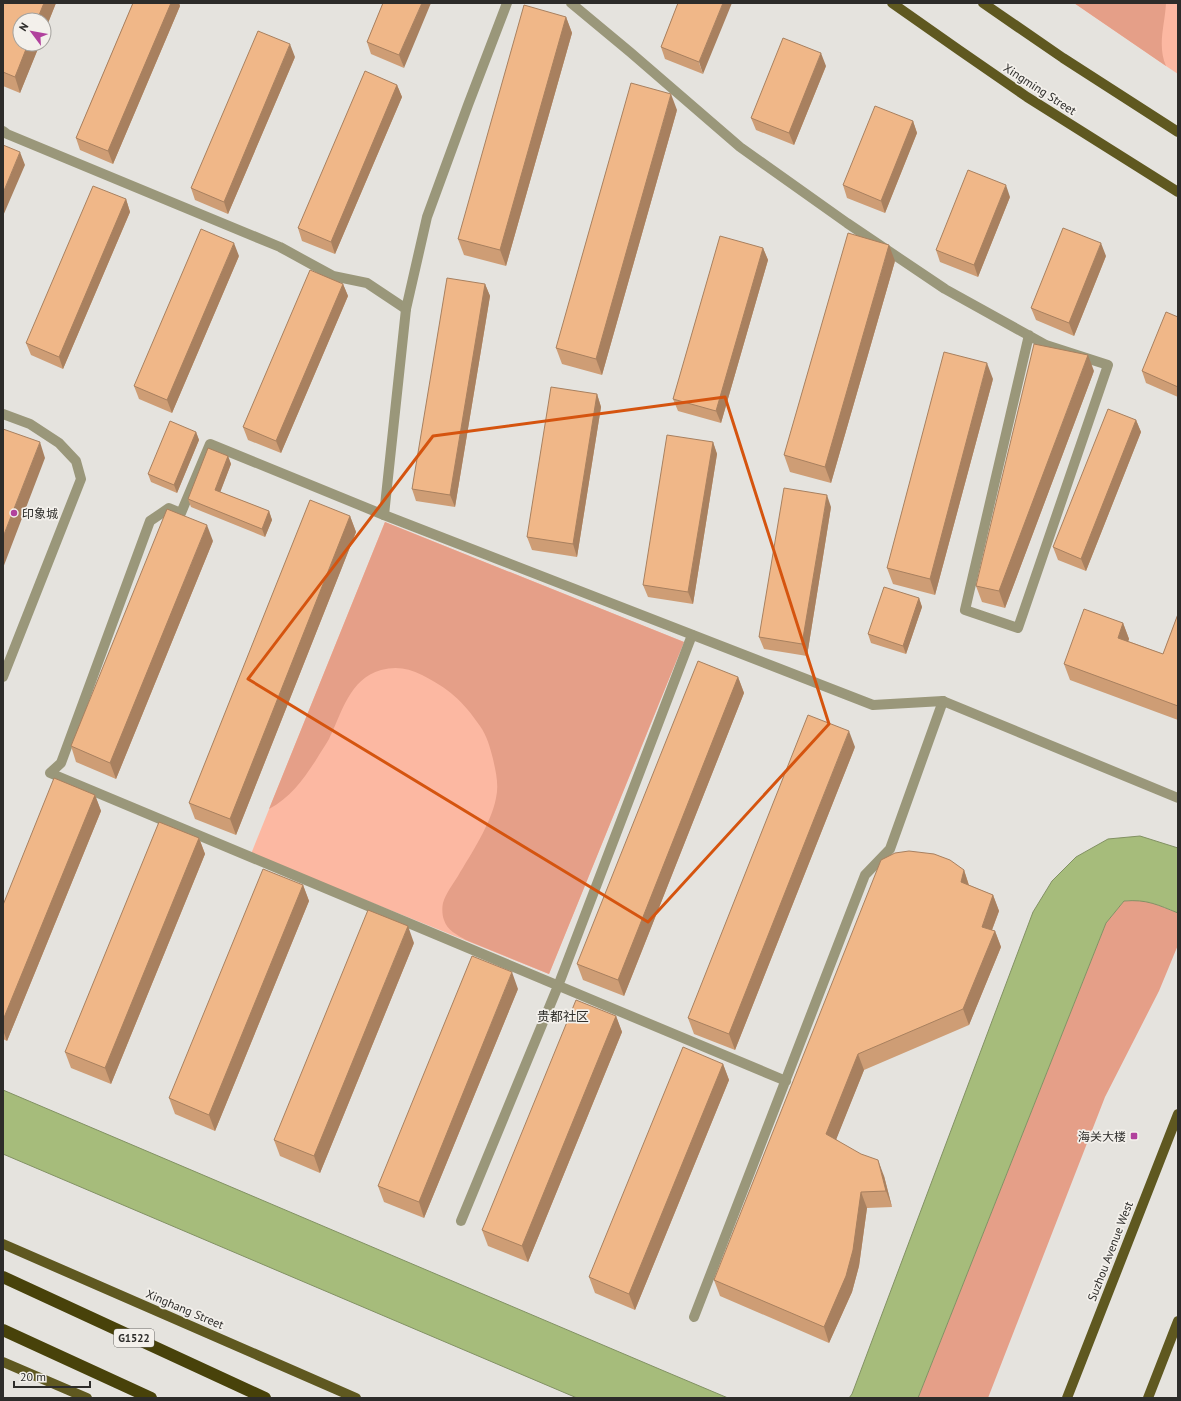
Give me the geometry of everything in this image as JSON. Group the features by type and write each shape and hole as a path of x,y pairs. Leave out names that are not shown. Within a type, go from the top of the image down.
{"highway":[{"name":"G1522","path":"3,1278 265,1398"},
{"path":"3,1330 151,1398"}],"main road":[{"name":"Xingming Street","path":"892,3 1027,97 1178,192"},
{"path":"983,3 1063,58 1178,132"},
{"name":"Suzhou Avenue West","path":"1066,1398 1178,1114"},
{"name":"Xinghang Street","path":"3,1244 356,1398"},
{"path":"1148,1398 1178,1321"},
{"path":"3,1362 87,1398"}],"street":[{"path":"384,515 406,309 427,217 507,3"},
{"path":"571,3 740,147 847,223 945,289 1028,335 1046,345 1108,365 1018,628 965,610 1028,335"},
{"path":"3,131 280,247 332,276 367,284 406,309"},
{"path":"3,414 30,424 59,443 76,461 81,479 3,677"},
{"path":"786,1081 50,773 61,763 150,521 169,508 181,513 210,444 384,515 873,705 943,701 1178,798"},
{"path":"461,1221 558,986 692,635"},
{"path":"694,1317 865,875 890,849 943,701"}],"highlighted area":[{"path":"725,397 829,724 648,922 248,679 433,436"}],"shaded area":[{"path":"1074,3 1178,3 1178,74 1166,66"},
{"path":"1074,3 1166,3 1162,35 1162,50 1166,66"},
{"path":"385,522 684,642 549,974 251,854"},
{"path":"385,522 684,642 549,974 466,940 456,934 445,924 442,909 444,899 474,849 490,818 497,793 497,783 491,750 482,730 474,717 461,702 440,685 422,675 402,668 386,669 370,674 361,681 348,698 329,739 306,775 290,794 277,805 269,809"},
{"path":"1140,836 1178,848 1178,913 1146,902 1124,901 1106,923 918,1398 849,1398 852,1394 1033,912 1052,881 1076,857 1108,839"},
{"path":"1138,900 1153,903 1178,913 1178,945 1159,991 1105,1097 988,1398 918,1398 1106,923 1124,901"},
{"path":"3,1090 728,1398 577,1398 3,1154"}],"building":[{"path":"3,3 44,3 40,12 12,12 12,52 25,52 15,77 3,72"},
{"path":"133,3 171,3 108,151 76,138"},
{"path":"383,3 422,3 399,55 367,42"},
{"path":"678,3 723,3 699,62 661,47"},
{"path":"524,5 566,17 500,250 458,239"},
{"path":"258,31 290,44 224,202 191,188"},
{"path":"783,38 821,53 789,133 751,118"},
{"path":"365,71 397,85 331,242 298,228"},
{"path":"631,83 671,94 596,359 556,348"},
{"path":"875,106 913,121 881,201 843,185"},
{"path":"3,145 20,152 3,193"},
{"path":"968,170 1006,185 974,265 936,250"},
{"path":"93,186 126,199 59,357 26,343"},
{"path":"1063,228 1101,243 1069,323 1031,308"},
{"path":"201,229 234,243 167,400 134,386"},
{"path":"848,233 889,245 825,467 784,455"},
{"path":"720,236 763,248 716,411 673,399"},
{"path":"310,270 343,284 276,441 243,427"},
{"path":"447,278 485,284 450,495 412,489"},
{"path":"1166,312 1178,317 1178,387 1142,371"},
{"path":"1034,344 1088,355 999,591 976,586"},
{"path":"944,352 987,363 930,579 887,568"},
{"path":"551,387 597,394 573,544 527,537"},
{"path":"1108,409 1136,420 1081,559 1053,547"},
{"path":"170,421 196,432 174,485 148,474"},
{"path":"3,429 40,442 3,537"},
{"path":"667,435 713,442 688,592 643,585"},
{"path":"208,448 228,456 215,490 269,511 262,529 188,499"},
{"path":"784,488 827,495 802,644 759,637"},
{"path":"310,500 350,516 230,819 189,803"},
{"path":"167,509 207,525 110,763 71,746"},
{"path":"884,587 919,598 903,646 868,634"},
{"path":"1084,609 1123,623 1118,638 1163,654 1178,614 1178,706 1064,664"},
{"path":"698,661 738,677 618,980 577,964"},
{"path":"808,715 849,731 729,1034 688,1018"},
{"path":"54,778 95,795 3,1020 3,905"},
{"path":"159,822 199,838 105,1068 65,1052"},
{"path":"909,851 934,854 950,860 964,870 961,882 993,895 982,927 995,931 963,1009 858,1054 826,1134 861,1154 878,1160 886,1191 861,1192 853,1250 846,1276 824,1327 714,1280 881,860 895,853"},
{"path":"263,869 303,885 209,1115 169,1098"},
{"path":"368,910 408,926 314,1156 274,1140"},
{"path":"472,956 512,972 419,1202 378,1186"},
{"path":"576,1000 616,1016 522,1246 482,1230"},
{"path":"683,1047 723,1064 629,1294 589,1277"}],"place":[{"name":"印象城","path":"14,513"},
{"name":"海关大楼","path":"1134,1136"}],"district":[{"name":"贵都社区","path":"563,1016"}]}
